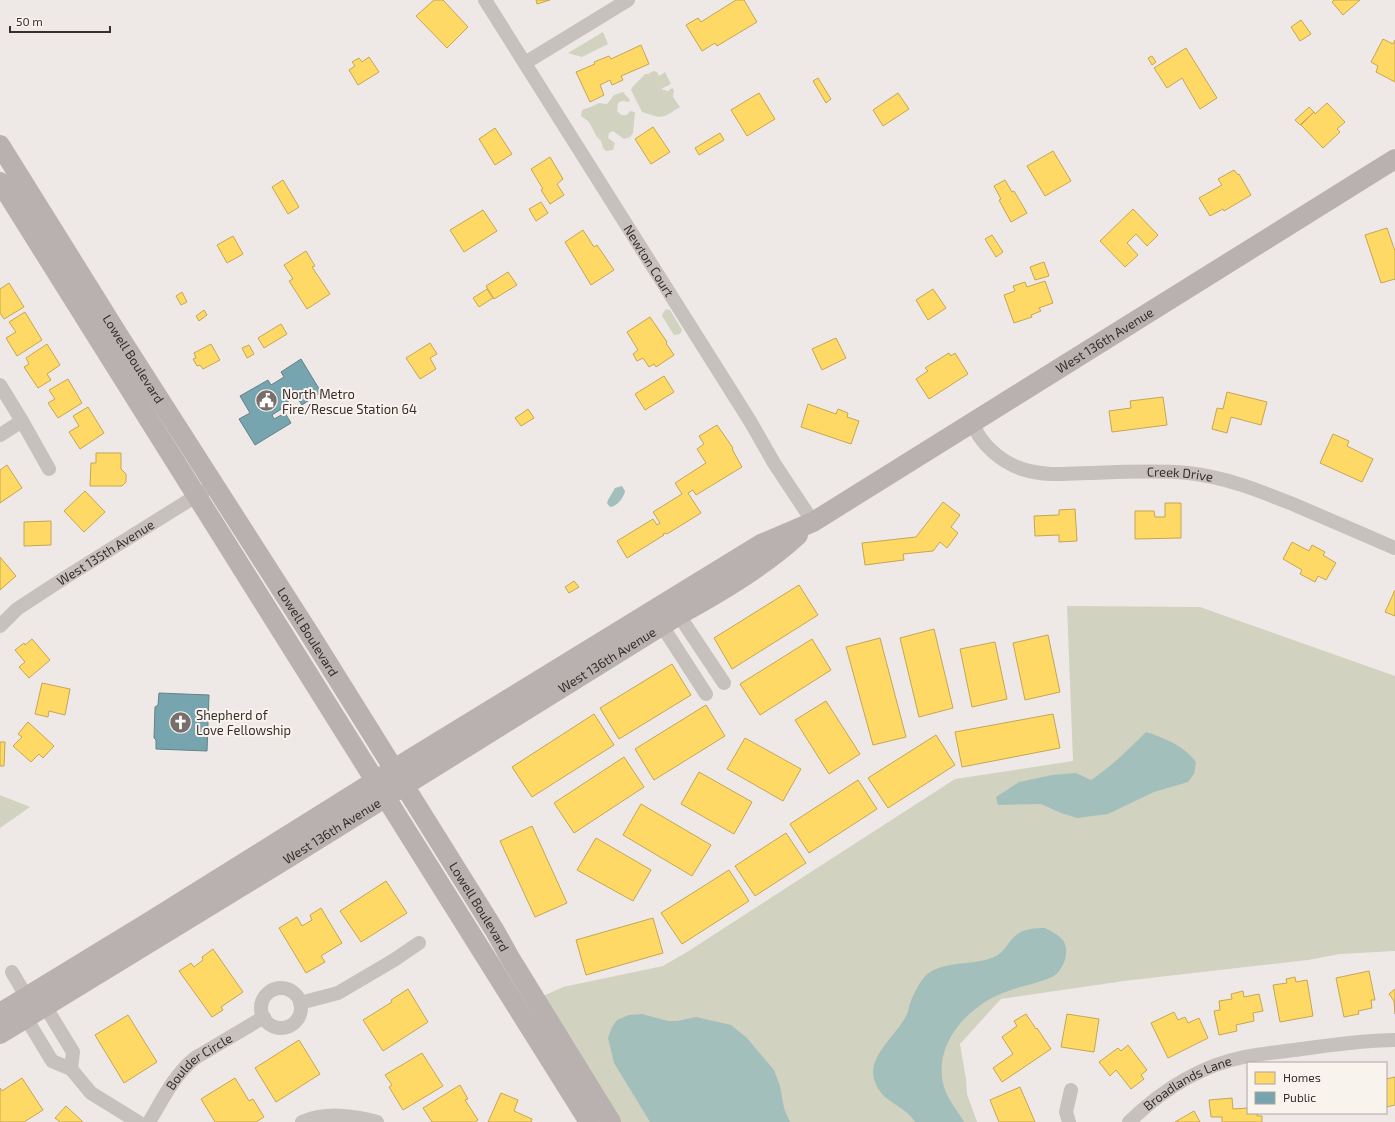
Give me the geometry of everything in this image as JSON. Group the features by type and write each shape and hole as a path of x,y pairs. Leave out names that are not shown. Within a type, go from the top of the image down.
{"main road":[{"name":"Lowell Boulevard","path":"0,145 111,323 305,626 495,931 611,1122"},
{"name":"West 136th Avenue","path":"0,1013 150,922 381,789 404,786 674,608 725,588 764,564 814,522 1395,159"},
{"name":"Lowell Boulevard","path":"0,182 589,1122"},
{"name":"West 136th Avenue","path":"0,1034 381,789 394,769 657,619"}],"street":[{"name":"Newton Court","path":"485,0 750,421 774,463 814,522"},
{"path":"525,63 628,0"},
{"path":"0,384 49,469"},
{"path":"0,435 22,421"},
{"name":"Creek Drive","path":"972,422 977,432 989,448 1000,458 1022,469 1045,473 1065,474 1134,472 1186,473 1211,476 1235,482 1263,492 1395,548"},
{"name":"West 135th Avenue","path":"0,626 17,609 214,484"},
{"path":"674,608 724,683"},
{"name":"West 136th Avenue","path":"657,619 706,694"},
{"path":"300,1003 338,993 394,960 419,943"},
{"path":"12,972 26,996 26,1018 52,1061 71,1069 91,1093 138,1122"},
{"path":"283,988 289,989 298,997 300,1003 300,1015 296,1021 286,1027 273,1026 264,1017 262,1006 266,995 277,989 283,988"},
{"path":"26,996 45,1006 73,1052 71,1069"},
{"name":"Boulder Circle","path":"149,1122 176,1076 186,1065 195,1058 264,1017"},
{"name":"Broadlands Lane","path":"1129,1122 1146,1105 1180,1081 1203,1070 1226,1062 1244,1057 1350,1042 1395,1040"},
{"path":"1069,1122 1066,1112 1071,1090"},
{"path":"302,1122 309,1119 337,1116 362,1117 377,1122"}],"green space":[{"path":"603,32 608,44 582,57 568,53"},
{"path":"653,71 657,72 659,76 665,72 671,84 661,89 668,91 672,88 674,90 673,97 680,107 662,117 642,112 631,90 645,74"},
{"path":"623,92 630,100 629,102 622,101 618,103 617,111 621,115 627,115 630,111 635,112 633,133 630,137 624,139 613,131 609,133 608,138 615,143 613,150 606,151 589,122 581,116 582,110 599,103 607,104 614,95"},
{"path":"666,309 670,310 682,330 680,334 674,335 662,316"},
{"path":"1067,606 1200,607 1395,676 1395,951 1340,954 1308,960 1124,981 1001,999 960,1044 967,1094 977,1122 621,1122 541,997 563,987 663,966 955,779 1073,761"},
{"path":"0,795 30,807 0,828"}],"water":[{"path":"622,486 625,491 623,496 618,504 610,507 607,503 608,500 615,488"},
{"path":"1146,732 1174,743 1191,756 1196,762 1194,774 1188,782 1154,792 1108,814 1077,818 1041,804 998,805 996,797 1019,782 1052,775 1076,773 1091,780 1127,751"},
{"path":"1045,928 1061,938 1066,946 1066,956 1059,971 1052,977 990,999 965,1018 948,1042 943,1057 942,1071 944,1087 964,1122 915,1122 905,1111 883,1095 875,1082 873,1073 874,1064 878,1056 907,1015 914,993 920,982 933,970 948,965 981,961 994,957 1021,932 1029,929"},
{"path":"642,1014 668,1021 677,1021 696,1017 731,1025 747,1038 774,1070 780,1086 784,1108 790,1122 650,1122 614,1063 608,1038 612,1027 617,1020 629,1015"}],"building: Homes":[{"path":"434,0 443,0 468,27 447,48 416,16"},
{"path":"536,0 550,0 537,4"},
{"path":"736,0 744,0 757,22 717,46 715,43 702,51 686,25 698,18 701,22"},
{"path":"1334,0 1360,0 1343,15 1332,2"},
{"path":"1301,20 1311,34 1300,41 1291,27"},
{"path":"1383,39 1393,44 1395,40 1395,82 1376,72 1378,66 1371,62"},
{"path":"641,45 649,64 621,76 623,80 612,85 610,80 600,85 604,95 590,102 576,72 595,64 594,62 609,56 611,59"},
{"path":"1186,48 1217,98 1200,109 1182,78 1167,88 1154,68"},
{"path":"1152,56 1156,62 1152,65 1148,58"},
{"path":"369,57 379,72 358,85 349,70 355,66 352,62 359,58 362,62"},
{"path":"818,78 831,99 826,103 813,81"},
{"path":"759,93 775,119 747,136 731,110"},
{"path":"898,93 909,109 883,126 873,110"},
{"path":"1327,103 1345,122 1337,129 1340,132 1323,148 1301,125 1314,112 1315,114"},
{"path":"1309,107 1314,112 1300,125 1295,120"},
{"path":"653,127 670,152 651,164 635,139"},
{"path":"495,128 512,154 495,165 479,139"},
{"path":"720,133 724,140 699,155 695,148"},
{"path":"1053,151 1071,181 1045,196 1027,166"},
{"path":"550,157 563,179 557,184 564,195 550,204 541,190 543,189 531,169"},
{"path":"1234,170 1238,175 1239,174 1251,195 1224,211 1223,209 1210,216 1199,198 1222,185 1218,179"},
{"path":"283,180 299,207 288,214 272,187"},
{"path":"1005,180 1012,192 1014,191 1027,213 1011,222 999,200 1001,199 994,186"},
{"path":"541,202 548,213 536,221 529,209"},
{"path":"1133,209 1158,235 1147,246 1136,234 1127,243 1138,255 1125,267 1100,241"},
{"path":"483,210 497,231 464,252 450,230"},
{"path":"1387,228 1395,251 1395,279 1381,283 1365,235"},
{"path":"583,230 594,247 597,245 614,270 591,285 565,242"},
{"path":"992,235 1003,252 996,257 985,239"},
{"path":"233,236 243,254 227,263 217,245"},
{"path":"306,251 315,266 312,267 330,294 307,309 289,281 293,279 284,265"},
{"path":"1044,262 1049,276 1035,280 1030,267"},
{"path":"508,272 517,285 494,299 486,286"},
{"path":"1045,281 1053,303 1039,308 1041,311 1031,315 1032,317 1014,323 1004,295 1015,291 1013,286 1025,282 1027,287"},
{"path":"9,283 24,307 4,319 0,313 0,289"},
{"path":"487,289 493,298 479,307 473,298"},
{"path":"933,289 946,308 928,320 916,300"},
{"path":"182,292 187,302 181,305 176,296"},
{"path":"204,310 207,315 199,321 196,316"},
{"path":"25,312 42,340 17,356 6,338 16,332 9,322"},
{"path":"650,317 674,355 656,367 654,364 649,367 643,358 637,361 633,354 638,350 627,332"},
{"path":"281,324 287,334 264,348 258,338"},
{"path":"836,338 846,358 822,370 812,349"},
{"path":"430,343 437,354 430,358 436,369 420,379 406,358"},
{"path":"47,344 60,365 47,374 51,380 38,388 24,367 29,364 26,358"},
{"path":"211,344 220,360 203,369 200,365 197,366 193,359 196,358 194,353"},
{"path":"249,345 254,354 247,358 242,348"},
{"path":"949,353 951,356 955,353 968,374 929,399 916,379 928,371 925,368"},
{"path":"664,376 674,392 645,410 635,394"},
{"path":"68,379 82,403 58,418 48,403 55,399 49,390"},
{"path":"1227,392 1267,402 1261,425 1231,417 1227,433 1212,429 1217,408 1223,409"},
{"path":"1163,397 1167,425 1112,432 1109,411 1131,408 1130,401"},
{"path":"808,404 836,414 838,409 848,413 847,417 859,421 851,444 801,427"},
{"path":"88,407 104,433 80,449 69,432 79,426 73,416"},
{"path":"528,409 534,418 521,426 515,418"},
{"path":"717,425 733,448 732,449 742,467 696,495 693,490 688,493 701,513 667,534 663,534 664,535 627,558 617,541 653,519 657,525 660,523 653,512 682,494 675,483 706,463 697,449 704,444 699,436"},
{"path":"1333,434 1349,441 1347,446 1373,459 1362,482 1320,463"},
{"path":"96,453 121,453 121,469 126,474 126,482 122,486 90,486 91,463 96,463"},
{"path":"7,465 22,488 0,503 0,470"},
{"path":"85,491 105,512 84,532 64,511"},
{"path":"943,502 960,515 951,527 958,533 947,548 940,542 933,551 903,554 904,560 865,565 862,543 916,537"},
{"path":"1165,503 1181,503 1181,538 1135,539 1135,511 1154,511 1155,517 1165,517"},
{"path":"1075,509 1077,541 1059,542 1059,535 1035,536 1034,516 1059,515 1059,510"},
{"path":"51,521 51,545 24,546 24,522"},
{"path":"1292,542 1309,551 1312,545 1325,552 1323,555 1336,563 1326,580 1318,576 1315,582 1300,574 1302,570 1283,559"},
{"path":"0,557 16,576 0,590"},
{"path":"574,581 579,587 569,593 565,587"},
{"path":"799,585 818,615 732,669 714,638"},
{"path":"1395,590 1395,616 1385,612"},
{"path":"934,629 953,708 919,717 900,638"},
{"path":"1048,635 1060,692 1025,700 1013,643"},
{"path":"880,638 906,737 873,745 846,647"},
{"path":"32,639 50,660 29,678 19,667 25,662 15,650 24,643 25,645"},
{"path":"812,639 831,670 760,715 740,684"},
{"path":"995,642 1007,699 972,707 960,649"},
{"path":"672,664 691,695 619,739 600,708"},
{"path":"42,683 70,689 65,715 49,711 48,717 35,714"},
{"path":"826,701 860,754 829,774 795,720"},
{"path":"706,705 725,736 654,780 635,749"},
{"path":"594,714 614,745 532,797 512,767"},
{"path":"1053,714 1060,748 962,767 955,732"},
{"path":"28,722 54,746 43,758 39,754 31,762 13,746 22,737 18,734"},
{"path":"936,735 955,765 888,808 868,778"},
{"path":"745,738 801,769 783,801 727,769"},
{"path":"0,742 5,742 4,766 0,766"},
{"path":"624,757 644,787 574,833 554,803"},
{"path":"699,772 752,802 734,834 681,804"},
{"path":"858,780 877,809 809,853 790,824"},
{"path":"641,804 711,845 692,876 623,835"},
{"path":"532,826 567,903 535,917 500,841"},
{"path":"786,833 806,863 755,896 735,866"},
{"path":"596,838 651,870 633,901 577,870"},
{"path":"729,870 749,901 682,944 661,913"},
{"path":"386,881 407,913 361,942 340,911"},
{"path":"321,908 342,943 321,956 325,962 306,973 279,928 297,917 302,926 312,920 310,915"},
{"path":"653,918 663,953 586,975 576,940"},
{"path":"213,949 243,992 221,1007 223,1010 212,1017 179,971 191,963 194,967 203,960 202,957"},
{"path":"1369,971 1375,1000 1371,1000 1372,1008 1358,1011 1359,1014 1344,1017 1336,978"},
{"path":"1295,977 1296,982 1307,980 1313,1016 1280,1022 1273,985 1287,983 1286,979"},
{"path":"408,989 428,1022 383,1051 363,1020 392,1002 391,1000"},
{"path":"1395,989 1395,1014 1394,1001 1389,994"},
{"path":"1243,991 1244,997 1259,994 1263,1011 1253,1013 1254,1021 1236,1025 1237,1031 1219,1035 1214,1011 1220,1010 1219,1001 1232,999 1231,994"},
{"path":"1174,1012 1178,1020 1185,1017 1188,1023 1199,1018 1208,1038 1168,1058 1151,1023"},
{"path":"1026,1014 1051,1049 1002,1082 993,1068 1013,1054 1002,1037 1017,1026 1014,1021"},
{"path":"1067,1014 1099,1019 1094,1052 1061,1047"},
{"path":"128,1015 157,1062 124,1083 95,1035"},
{"path":"299,1040 320,1074 276,1102 255,1068"},
{"path":"1128,1045 1147,1070 1141,1075 1144,1079 1131,1089 1116,1070 1110,1076 1099,1062 1118,1048 1121,1051"},
{"path":"422,1053 443,1086 403,1110 389,1087 392,1085 385,1075"},
{"path":"1395,1077 1395,1105 1387,1107 1387,1079"},
{"path":"22,1078 43,1110 24,1122 0,1122 0,1088 2,1091"},
{"path":"235,1078 249,1101 253,1099 264,1117 256,1122 215,1122 201,1099"},
{"path":"460,1085 468,1099 465,1100 478,1120 475,1122 432,1122 423,1108"},
{"path":"1020,1087 1035,1122 999,1122 990,1100"},
{"path":"501,1093 518,1100 514,1111 532,1119 531,1122 488,1122"},
{"path":"1232,1098 1233,1109 1247,1108 1247,1114 1257,1114 1257,1116 1262,1116 1262,1122 1222,1122 1222,1117 1211,1117 1209,1100"},
{"path":"66,1106 83,1122 60,1122 55,1118"},
{"path":"1194,1111 1200,1122 1175,1122"}],"building: Public":[{"name":"North Metro Fire/Rescue Station 64","path":"301,359 321,392 302,405 296,396 281,406 283,408 272,415 274,419 285,413 291,423 255,445 239,419 250,413 240,396 268,380 271,385 284,377 281,372"},
{"name":"Shepherd of Love Fellowship","path":"159,693 209,695 207,751 156,749 156,740 154,738 155,707 158,705"}],"place":[{"name":"North Metro Fire/Rescue Station 64","path":"266,401"},
{"name":"Shepherd of Love Fellowship","path":"181,722"}]}
